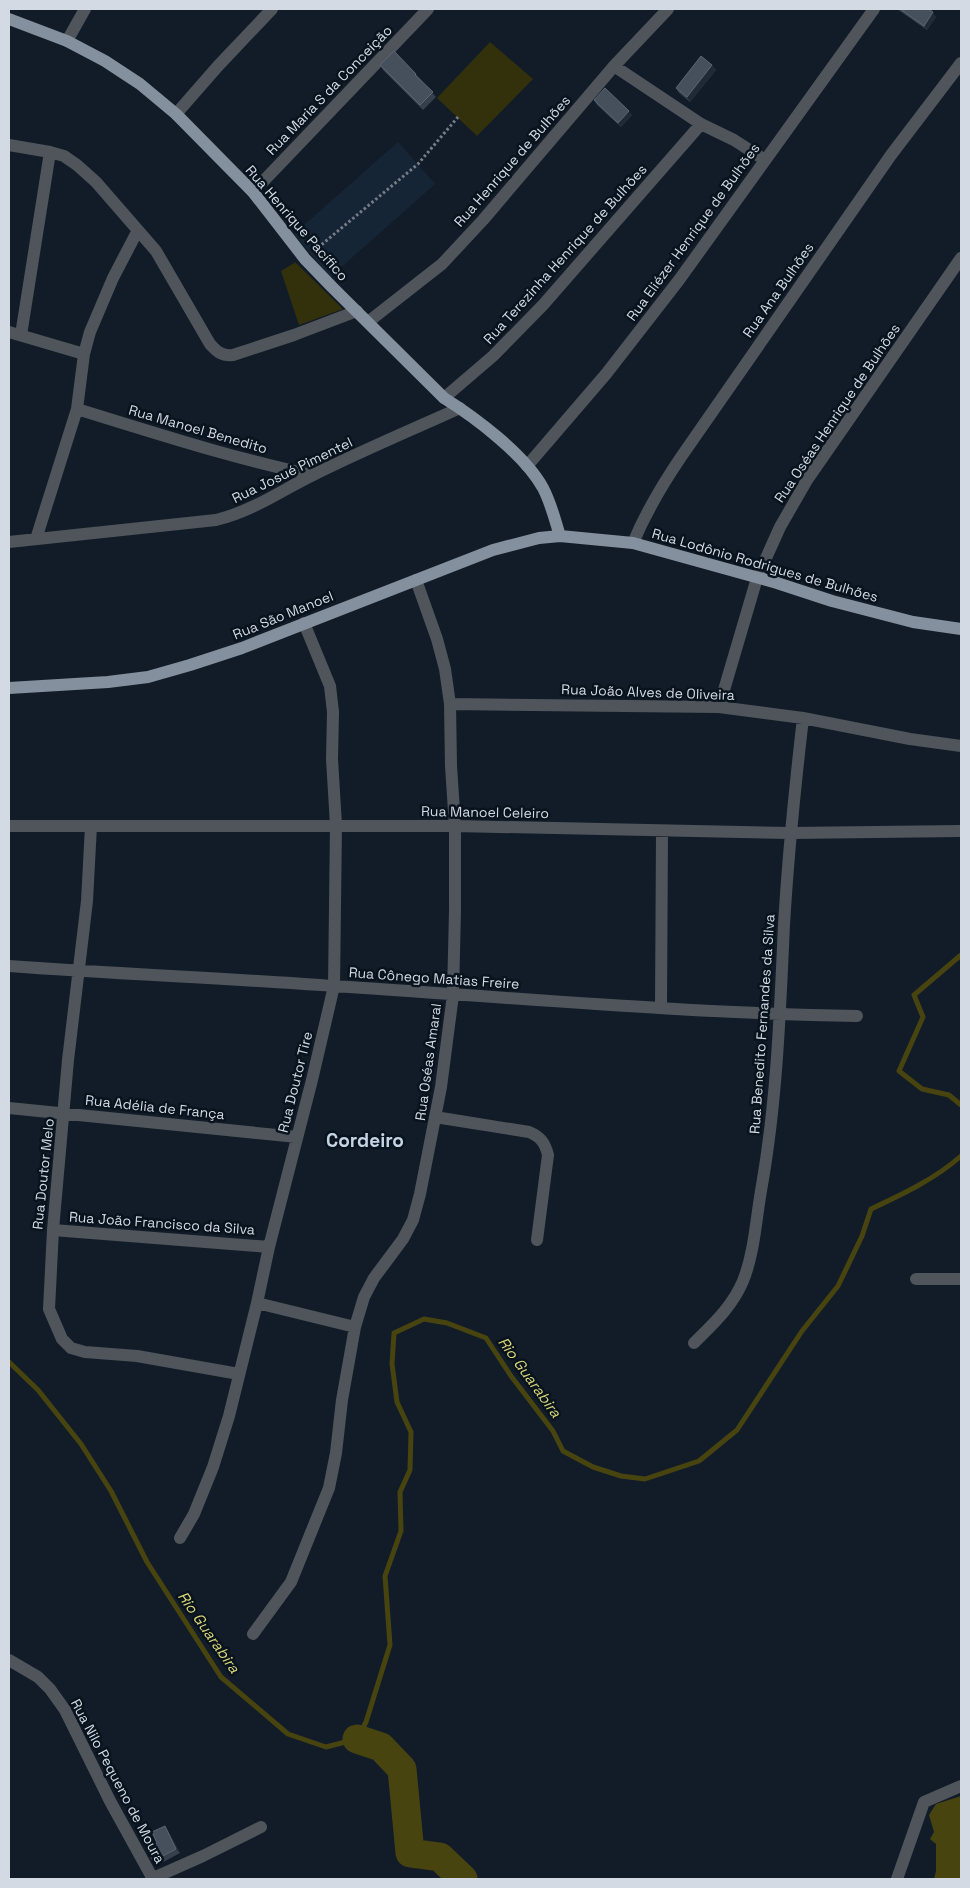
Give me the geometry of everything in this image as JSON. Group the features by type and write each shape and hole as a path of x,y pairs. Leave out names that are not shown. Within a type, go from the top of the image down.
{"main road":[{"name":"Rua Henrique Pacífico","path":"9,19 67,41 105,61 140,84 176,114 253,192 305,259 444,398 460,408 501,441 527,466 544,489 560,536"},
{"name":"Rua Lodônio Rodrigues de Bulhões","path":"560,536 634,543 832,601 904,619 961,629"},
{"name":"Rua São Manoel","path":"9,688 53,686 148,676 242,648 493,550 539,538 560,536"}],"street":[{"path":"67,41 85,9"},
{"path":"176,114 272,9"},
{"name":"Rua Maria S da Conceição","path":"253,192 428,9"},
{"name":"Rua Henrique de Bulhões","path":"368,322 442,264 614,66 668,9"},
{"name":"Rua Eliézer Henrique de Bulhões","path":"527,466 606,374 679,280 874,9"},
{"name":"Rua Ana Bulhões","path":"634,543 644,517 661,486 686,449 891,155 961,63"},
{"path":"614,66 701,124 734,140 765,160"},
{"name":"Rua Terezinha Henrique de Bulhões","path":"444,398 493,356 543,305 701,124"},
{"path":"9,145 64,156 96,182 156,251 210,344 224,356 233,355 294,336 357,311"},
{"path":"50,152 15,334 84,354"},
{"path":"36,539 77,409 84,354 90,332 113,278 138,230"},
{"name":"Rua Oséas Henrique de Bulhões","path":"719,707 757,578 780,527 807,480 961,258"},
{"name":"Rua Josué Pimentel","path":"9,542 225,518 251,509 312,476 460,408"},
{"name":"Rua Manoel Benedito","path":"77,409 198,446 312,476"},
{"name":"Rua Oséas Amaral","path":"253,1634 291,1582 328,1488 354,1327 364,1297 374,1278 403,1239 413,1220 436,1117 453,995 455,826 451,766 450,704 445,669 437,639 416,580"},
{"name":"Rua Doutor Tire","path":"180,1538 194,1514 213,1467 229,1416 334,986 336,825 332,759 333,712 330,686 304,623"},
{"name":"Rua João Alves de Oliveira","path":"450,704 719,707 803,718 910,739 961,746"},
{"name":"Rua Benedito Fernandes da Silva","path":"694,1344 719,1319 733,1301 743,1281 750,1260 768,1147 776,1076 790,832 803,718"},
{"name":"Rua Manoel Celeiro","path":"9,826 336,825 790,832 961,831"},
{"name":"Rua Doutor Melo","path":"91,826 87,901 68,1060 53,1230 49,1309 62,1339 71,1348 85,1352 155,1358 240,1374"},
{"path":"661,1008 662,830"},
{"name":"Rua Cônego Matias Freire","path":"9,966 661,1008 857,1016"},
{"name":"Rua Adélia de França","path":"9,1108 64,1112 297,1137"},
{"path":"436,1117 530,1132 539,1136 546,1146 548,1155 537,1240"},
{"name":"Rua João Francisco da Silva","path":"53,1230 269,1247"},
{"path":"916,1280 961,1279"},
{"path":"257,1303 354,1327"},
{"name":"Rua Nilo Pequeno de Moura","path":"9,1660 38,1677 50,1689 65,1710 110,1801 152,1879"},
{"path":"897,1879 924,1802 961,1786"},
{"path":"152,1879 261,1827"}],"path":[{"path":"305,259 418,164 458,117"}],"shaded area":[{"path":"490,42 533,79 477,136 437,98"},
{"path":"398,142 435,184 330,277 294,234"},
{"path":"296,262 343,309 299,325 281,271"},
{"path":"961,1796 961,1879 934,1879 936,1871 936,1844 930,1839 934,1832 929,1815 936,1804"}],"building":[{"path":"900,9 928,9 933,12 924,26"},
{"path":"394,51 433,92 420,105 380,65"},
{"path":"701,56 712,65 687,97 676,88"},
{"path":"605,88 629,111 618,123 594,100"},
{"path":"165,1826 176,1849 153,1861 146,1848 157,1843 152,1832"}],"waterway":[{"name":"Rio Guarabira","path":"961,955 914,995 923,1017 899,1071 922,1089 949,1095 961,1105"},
{"name":"Rio Guarabira","path":"9,1362 38,1390 81,1444 111,1491 147,1562 221,1677 288,1734 326,1747 357,1739 366,1722 390,1645 385,1576 401,1531 400,1492 410,1470 411,1432 397,1402 392,1364 394,1333 424,1319 447,1323 486,1338 511,1376 553,1431 563,1451 593,1467 621,1476 645,1479 699,1461 737,1430 802,1331 838,1286 862,1236 871,1209 930,1179 961,1156"},
{"path":"357,1739 381,1747 402,1769 410,1853 440,1857 463,1879"}],"district":[{"name":"Cordeiro","path":"365,1140"}]}
